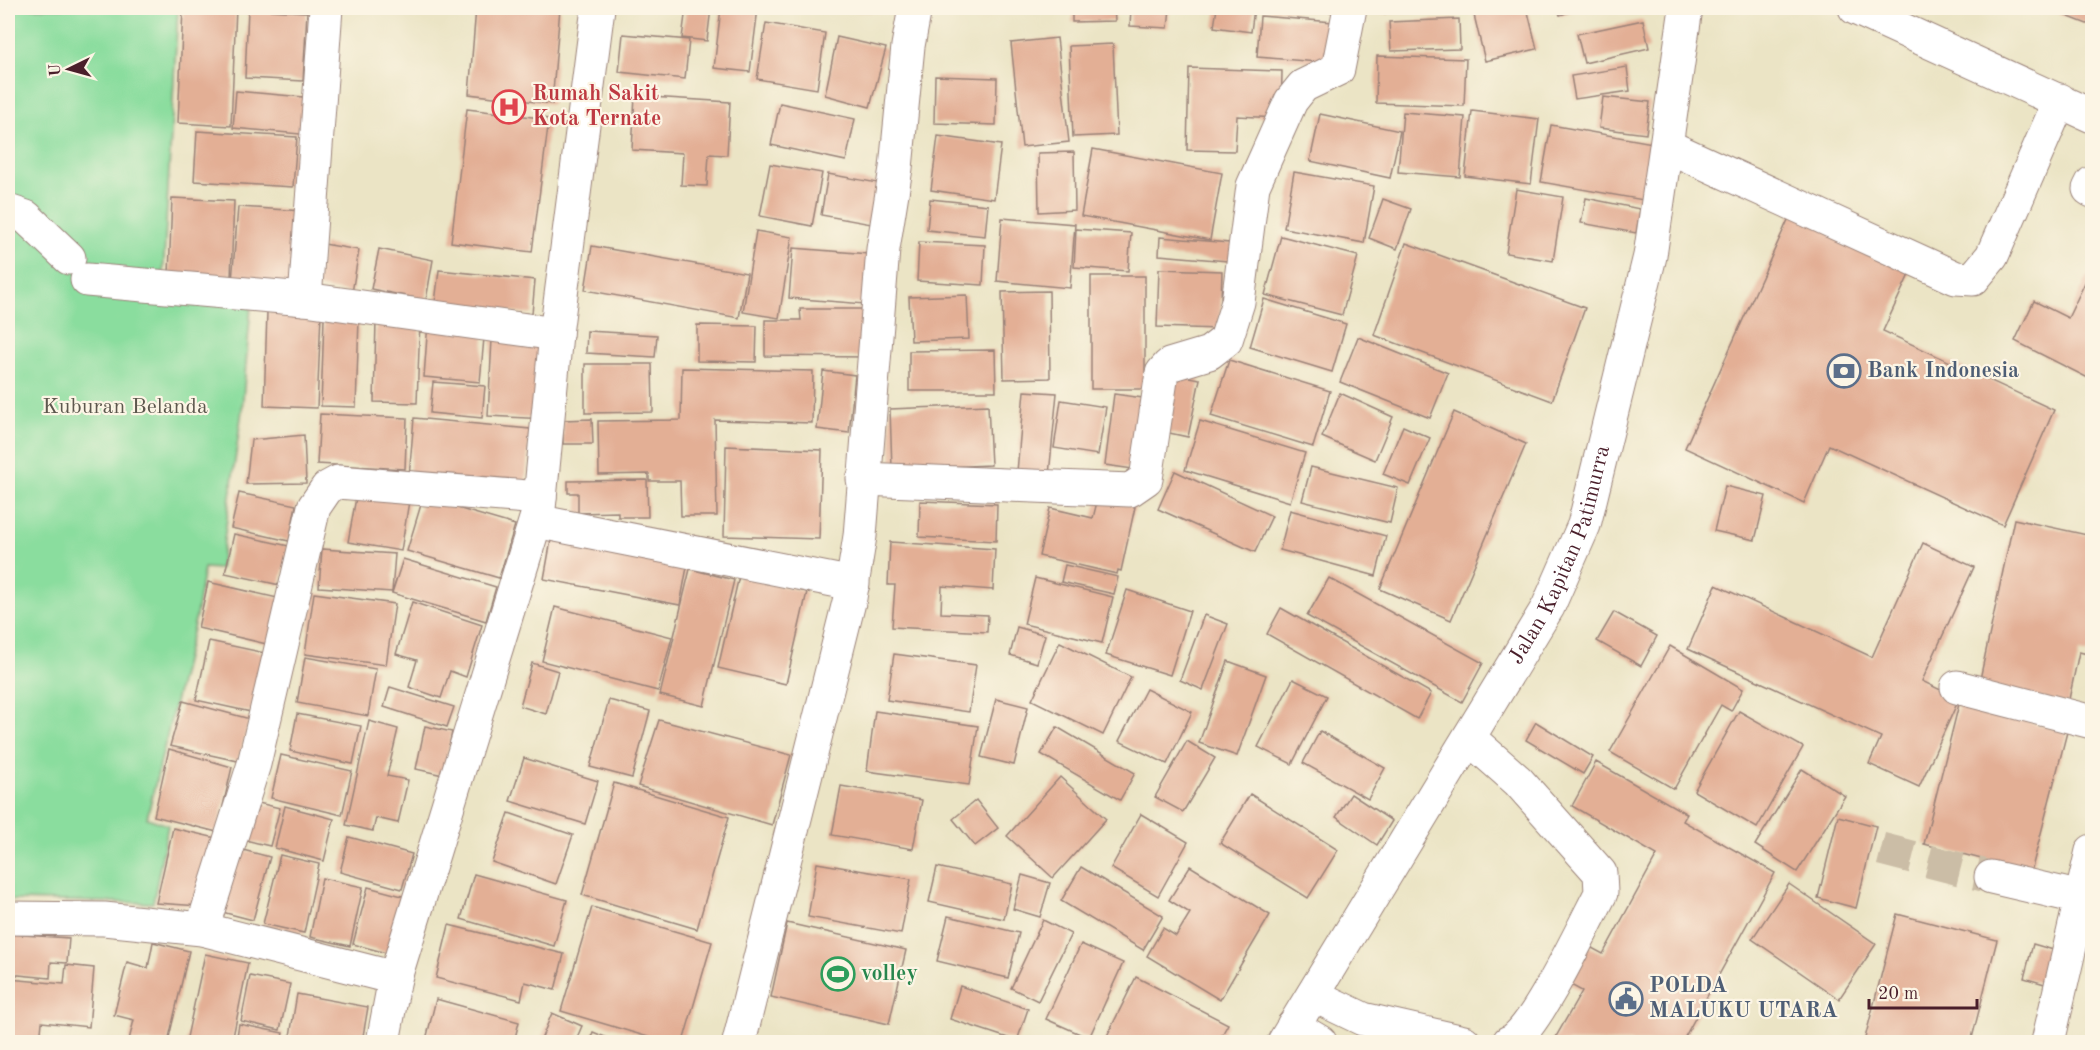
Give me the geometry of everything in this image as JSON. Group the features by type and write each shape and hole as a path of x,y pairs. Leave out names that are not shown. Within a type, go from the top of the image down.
{"street":[{"path":"305,299 326,8"},
{"path":"384,1042 395,978 538,510 556,334 598,8"},
{"path":"739,1042 853,584 860,536 883,249 896,168 908,46 915,8"},
{"path":"863,479 1130,490 1146,479 1162,373 1169,365 1209,353 1226,340 1238,302 1253,186 1291,101 1302,86 1338,69 1350,8"},
{"name":"Jalan Kapitan Patimurra","path":"1299,1037 1313,995 1548,607 1584,525 1650,256 1686,8"},
{"path":"1855,8 2092,116"},
{"path":"1667,146 1956,278 1973,279 1992,256 2060,100"},
{"path":"2092,183 2089,189 2092,191"},
{"path":"8,211 26,217 78,269 556,334"},
{"path":"202,929 254,764 314,507 327,488 338,482 538,510 853,584"},
{"path":"1957,687 2092,722"},
{"path":"1469,738 1518,781 1600,873 1601,893 1534,1019 1515,1041 1509,1042"},
{"path":"2048,1042 2092,851"},
{"path":"1991,877 2082,898"},
{"path":"8,918 104,919 202,929 395,978"},
{"path":"1313,995 1362,1019 1464,1042"}],"green space":[{"name":"Kuburan Belanda","path":"8,8 178,8 162,295 251,306 242,410 220,569 204,568 196,616 147,818 168,825 153,903 8,900"}],"building":[{"path":"183,8 236,8 231,126 178,123"},
{"path":"476,8 560,8 552,104 469,94"},
{"path":"686,8 711,8 707,41 682,38"},
{"path":"721,8 758,8 750,72 714,68"},
{"path":"886,8 886,12 784,9"},
{"path":"1072,8 1114,8 1115,21 1072,22"},
{"path":"1131,8 1170,8 1168,28 1130,26"},
{"path":"1217,8 1254,8 1251,32 1214,27"},
{"path":"1264,8 1337,8 1337,12 1264,10"},
{"path":"1376,8 1452,8 1452,9 1377,14"},
{"path":"1505,8 1527,8 1537,49 1485,61 1474,15"},
{"path":"1557,8 1581,8 1560,15"},
{"path":"2046,8 2092,8 2092,26"},
{"path":"248,9 307,12 303,81 245,78"},
{"path":"1260,16 1333,22 1330,63 1257,57"},
{"path":"1459,19 1460,49 1391,51 1389,22"},
{"path":"1643,20 1649,48 1584,63 1577,34"},
{"path":"766,23 825,33 817,89 757,79"},
{"path":"623,34 689,40 685,79 619,72"},
{"path":"837,37 886,48 870,107 825,95"},
{"path":"1057,38 1069,142 1022,147 1011,43"},
{"path":"1113,44 1117,135 1073,137 1069,46"},
{"path":"1377,56 1466,59 1464,106 1376,103"},
{"path":"1627,67 1630,91 1575,99 1571,76"},
{"path":"1189,68 1282,71 1281,118 1237,116 1235,151 1187,150"},
{"path":"935,76 997,78 996,125 934,123"},
{"path":"236,91 314,98 311,135 233,128"},
{"path":"635,96 730,102 727,155 709,154 707,186 681,185 683,153 632,150"},
{"path":"1603,97 1650,102 1646,134 1599,128"},
{"path":"780,103 855,119 846,161 771,145"},
{"path":"467,109 549,119 532,252 451,242"},
{"path":"1472,111 1539,119 1531,184 1465,176"},
{"path":"1403,112 1465,117 1460,177 1398,172"},
{"path":"1320,114 1400,131 1390,178 1310,161"},
{"path":"1551,125 1653,143 1643,200 1541,182"},
{"path":"197,131 297,137 293,187 194,181"},
{"path":"938,136 1001,145 994,199 931,190"},
{"path":"1093,149 1222,173 1210,240 1081,216"},
{"path":"1074,152 1075,210 1039,212 1038,153"},
{"path":"770,164 822,173 812,226 760,216"},
{"path":"1294,172 1374,186 1364,243 1284,228"},
{"path":"828,174 878,183 871,224 821,215"},
{"path":"1516,189 1563,197 1553,261 1506,253"},
{"path":"172,198 234,201 231,277 169,274"},
{"path":"1586,198 1640,209 1636,233 1581,223"},
{"path":"930,199 988,205 985,236 927,230"},
{"path":"1383,199 1411,209 1397,249 1369,238"},
{"path":"238,207 304,211 298,286 232,282"},
{"name":"Bank Indonesia","path":"1792,211 1913,266 1883,331 2054,410 2003,525 1829,445 1804,503 1685,448"},
{"path":"1002,218 1075,224 1070,288 997,281"},
{"path":"1076,229 1131,233 1128,271 1074,267"},
{"path":"756,231 792,237 779,318 743,312"},
{"path":"1281,236 1358,256 1342,315 1265,295"},
{"path":"1160,237 1241,244 1239,262 1159,255"},
{"path":"919,242 985,245 983,285 917,281"},
{"path":"1406,243 1585,308 1552,401 1374,335"},
{"path":"324,244 359,250 352,293 317,287"},
{"path":"592,246 747,273 739,318 585,290"},
{"path":"793,248 869,254 865,304 789,298"},
{"path":"379,249 433,260 426,300 371,289"},
{"path":"2092,268 2092,380 2015,341 2034,301 2068,318"},
{"path":"1159,269 1222,271 1220,329 1157,327"},
{"path":"439,270 535,280 532,314 435,303"},
{"path":"1091,276 1145,276 1145,389 1091,389"},
{"path":"1049,291 1050,378 1004,379 1002,292"},
{"path":"967,295 969,339 911,341 909,297"},
{"path":"1264,299 1346,324 1332,372 1250,347"},
{"path":"800,309 871,309 869,357 765,356 765,320 801,320"},
{"path":"267,312 321,314 317,408 264,406"},
{"path":"324,318 359,319 356,407 321,406"},
{"path":"376,320 420,321 417,403 374,402"},
{"path":"428,322 485,327 480,382 424,377"},
{"path":"697,325 757,326 756,362 697,361"},
{"path":"587,331 657,335 655,357 586,353"},
{"path":"1358,337 1448,373 1430,418 1340,382"},
{"path":"492,339 551,341 547,419 488,416"},
{"path":"995,350 996,391 909,391 909,351"},
{"path":"1229,360 1330,391 1313,447 1211,416"},
{"path":"585,364 652,364 653,412 585,413"},
{"path":"682,368 813,371 812,423 715,420 717,516 681,516 680,481 649,481 649,474 599,475 598,421 681,420"},
{"path":"823,371 855,375 849,433 817,429"},
{"path":"1171,374 1200,379 1188,437 1160,431"},
{"path":"433,382 485,386 482,418 430,413"},
{"path":"1024,391 1057,393 1049,475 1017,472"},
{"path":"1340,393 1393,417 1375,460 1322,437"},
{"path":"1114,394 1150,399 1140,470 1105,465"},
{"path":"1061,400 1106,407 1098,455 1054,448"},
{"path":"988,405 991,465 892,469 890,409"},
{"path":"1454,412 1526,444 1451,620 1380,589"},
{"path":"320,414 407,418 405,469 317,464"},
{"path":"414,418 530,429 525,487 409,477"},
{"path":"592,419 593,444 563,444 563,420"},
{"path":"1200,421 1305,453 1290,502 1185,470"},
{"path":"1403,426 1430,438 1410,485 1383,474"},
{"path":"304,435 306,483 246,484 251,440"},
{"path":"726,446 822,450 819,539 724,536"},
{"path":"1311,467 1398,488 1390,523 1302,501"},
{"path":"1175,471 1272,516 1255,552 1158,509"},
{"path":"647,480 648,517 618,517 618,512 578,513 578,493 568,493 568,481"},
{"path":"1725,486 1766,496 1755,540 1714,531"},
{"path":"357,492 409,501 401,551 348,542"},
{"path":"239,493 296,505 289,541 231,528"},
{"path":"423,498 515,525 499,578 407,551"},
{"path":"1098,498 1135,507 1121,571 1118,570 1117,574 1039,556 1050,508 1093,518"},
{"path":"920,501 997,504 996,541 919,537"},
{"path":"1290,510 1386,536 1376,576 1280,550"},
{"path":"2014,519 2092,536 2092,655 2079,652 2068,704 1979,684"},
{"path":"234,534 289,546 280,585 225,573"},
{"path":"551,540 687,567 680,605 544,579"},
{"path":"890,542 995,549 993,590 942,586 941,613 988,615 987,632 892,627 895,585 888,585"},
{"path":"1923,543 1974,567 1922,681 1959,699 1919,787 1869,764 1881,737 1688,649 1716,585 1872,657"},
{"path":"322,549 395,554 392,592 319,587"},
{"path":"403,559 496,587 486,621 392,593"},
{"path":"1065,565 1118,577 1114,594 1061,582"},
{"path":"690,569 734,580 704,706 660,695"},
{"path":"739,576 807,592 786,684 718,668"},
{"path":"1035,578 1113,597 1102,643 1024,624"},
{"path":"1329,578 1483,663 1462,702 1307,616"},
{"path":"208,582 282,599 271,645 198,628"},
{"path":"1127,590 1190,611 1170,675 1106,655"},
{"path":"314,593 395,604 386,665 305,654"},
{"path":"412,602 482,625 466,677 450,671 441,698 409,687 417,660 396,654"},
{"path":"555,607 672,637 658,691 542,661"},
{"path":"1281,608 1431,693 1417,719 1267,634"},
{"path":"1614,612 1657,636 1641,666 1597,641"},
{"path":"1204,615 1228,624 1203,690 1180,680"},
{"path":"1017,627 1045,635 1037,663 1010,655"},
{"path":"209,641 265,653 251,712 196,700"},
{"path":"1060,642 1131,677 1103,735 1032,700"},
{"path":"1670,646 1743,689 1731,711 1721,705 1674,789 1610,752"},
{"path":"894,654 976,665 969,712 887,700"},
{"path":"305,657 376,669 368,716 297,703"},
{"path":"1228,661 1266,675 1237,756 1199,743"},
{"path":"532,663 558,671 546,714 520,706"},
{"path":"1293,679 1327,696 1292,764 1258,747"},
{"path":"390,687 454,707 447,727 384,707"},
{"path":"1146,689 1192,712 1167,764 1119,741"},
{"path":"996,699 1028,707 1014,765 981,757"},
{"path":"609,700 650,711 632,778 590,767"},
{"path":"183,701 250,719 238,761 170,746"},
{"path":"1959,704 2067,732 2031,872 1924,844"},
{"path":"875,711 978,726 969,785 867,771"},
{"path":"1739,711 1803,747 1757,828 1694,791"},
{"path":"297,714 361,726 353,764 290,751"},
{"path":"659,720 791,755 772,825 638,786"},
{"path":"369,721 398,729 387,776 408,780 398,823 376,818 373,831 346,825"},
{"path":"1536,722 1593,757 1583,774 1526,740"},
{"path":"425,726 452,732 443,775 416,769"},
{"path":"1057,727 1135,773 1120,800 1041,754"},
{"path":"1320,731 1385,768 1368,799 1303,763"},
{"path":"1187,741 1215,758 1183,812 1155,797"},
{"path":"169,749 232,767 217,832 154,816"},
{"path":"281,755 352,771 342,815 271,798"},
{"path":"524,758 598,781 585,824 510,801"},
{"path":"1596,762 1687,814 1683,821 1775,873 1682,1042 1553,1042 1582,991 1558,978 1579,941 1603,954 1657,855 1572,806"},
{"path":"1802,769 1845,796 1797,872 1755,845"},
{"path":"1060,777 1106,819 1053,878 1007,836"},
{"path":"614,783 729,817 697,929 582,895"},
{"path":"841,786 922,800 913,849 832,835"},
{"path":"1250,794 1338,850 1308,898 1220,843"},
{"path":"1351,794 1392,821 1377,845 1336,817"},
{"path":"976,800 998,828 975,846 953,819"},
{"path":"254,802 280,808 270,846 245,840"},
{"path":"285,806 334,819 324,861 275,848"},
{"path":"509,813 573,835 556,884 492,862"},
{"path":"1141,814 1188,842 1158,896 1111,868"},
{"path":"1838,816 1876,826 1856,908 1818,898"},
{"path":"173,828 216,838 200,906 156,903"},
{"path":"349,837 412,854 402,889 340,872"},
{"path":"239,849 270,857 253,920 222,912"},
{"path":"280,855 319,864 304,933 263,924"},
{"path":"817,863 911,879 901,934 808,917"},
{"path":"1190,866 1270,915 1220,1000 1147,956 1163,928 1176,936 1190,913 1169,900"},
{"path":"937,867 1012,884 1004,919 929,902"},
{"path":"1081,867 1163,916 1143,950 1061,901"},
{"path":"474,874 567,900 554,946 461,919"},
{"path":"1022,875 1050,883 1040,917 1013,909"},
{"path":"322,878 363,887 350,946 310,937"},
{"path":"1789,884 1876,944 1839,999 1752,939"},
{"path":"368,887 406,897 390,954 353,944"},
{"path":"592,907 712,942 683,1042 665,1042 561,1011"},
{"path":"1897,914 1997,940 1971,1042 1864,1042"},
{"path":"948,916 1019,933 1008,978 937,961"},
{"path":"1043,920 1071,934 1038,1001 1011,988"},
{"name":"volley","path":"787,923 906,950 889,1024 771,997"},
{"path":"449,925 564,954 555,990 525,982 521,1000 436,978"},
{"path":"8,934 69,938 67,963 51,962 50,978 8,974"},
{"path":"153,942 189,951 168,1042 138,1042 129,1040 134,1020 114,1015 127,962 148,968"},
{"path":"1081,944 1123,963 1089,1038 1046,1019"},
{"path":"2033,944 2057,951 2048,985 2024,978"},
{"path":"205,954 248,963 232,1042 186,1042"},
{"path":"66,965 94,968 89,1027 42,1022 40,1042 8,1042 9,979 64,984"},
{"path":"250,976 290,984 280,1030 241,1021"},
{"path":"1136,977 1228,1024 1218,1042 1104,1042"},
{"path":"960,986 1028,1009 1017,1041 950,1019"},
{"path":"297,994 368,1007 362,1042 289,1042"},
{"path":"436,999 519,1022 514,1042 426,1040"},
{"path":"552,1013 582,1026 575,1042 540,1042"},
{"path":"239,1024 283,1033 281,1042 236,1042"},
{"path":"1361,1027 1393,1042 1354,1042"},
{"path":"593,1032 617,1042 589,1042"}],"tunnel":[{"path":"1881,849 1991,877"}],"place":[{"name":"Rumah Sakit Kota Ternate","path":"509,107"},
{"name":"Bank Indonesia","path":"1844,371"},
{"name":"volley","path":"838,974"},
{"name":"POLDA MALUKU UTARA","path":"1626,999"}]}
